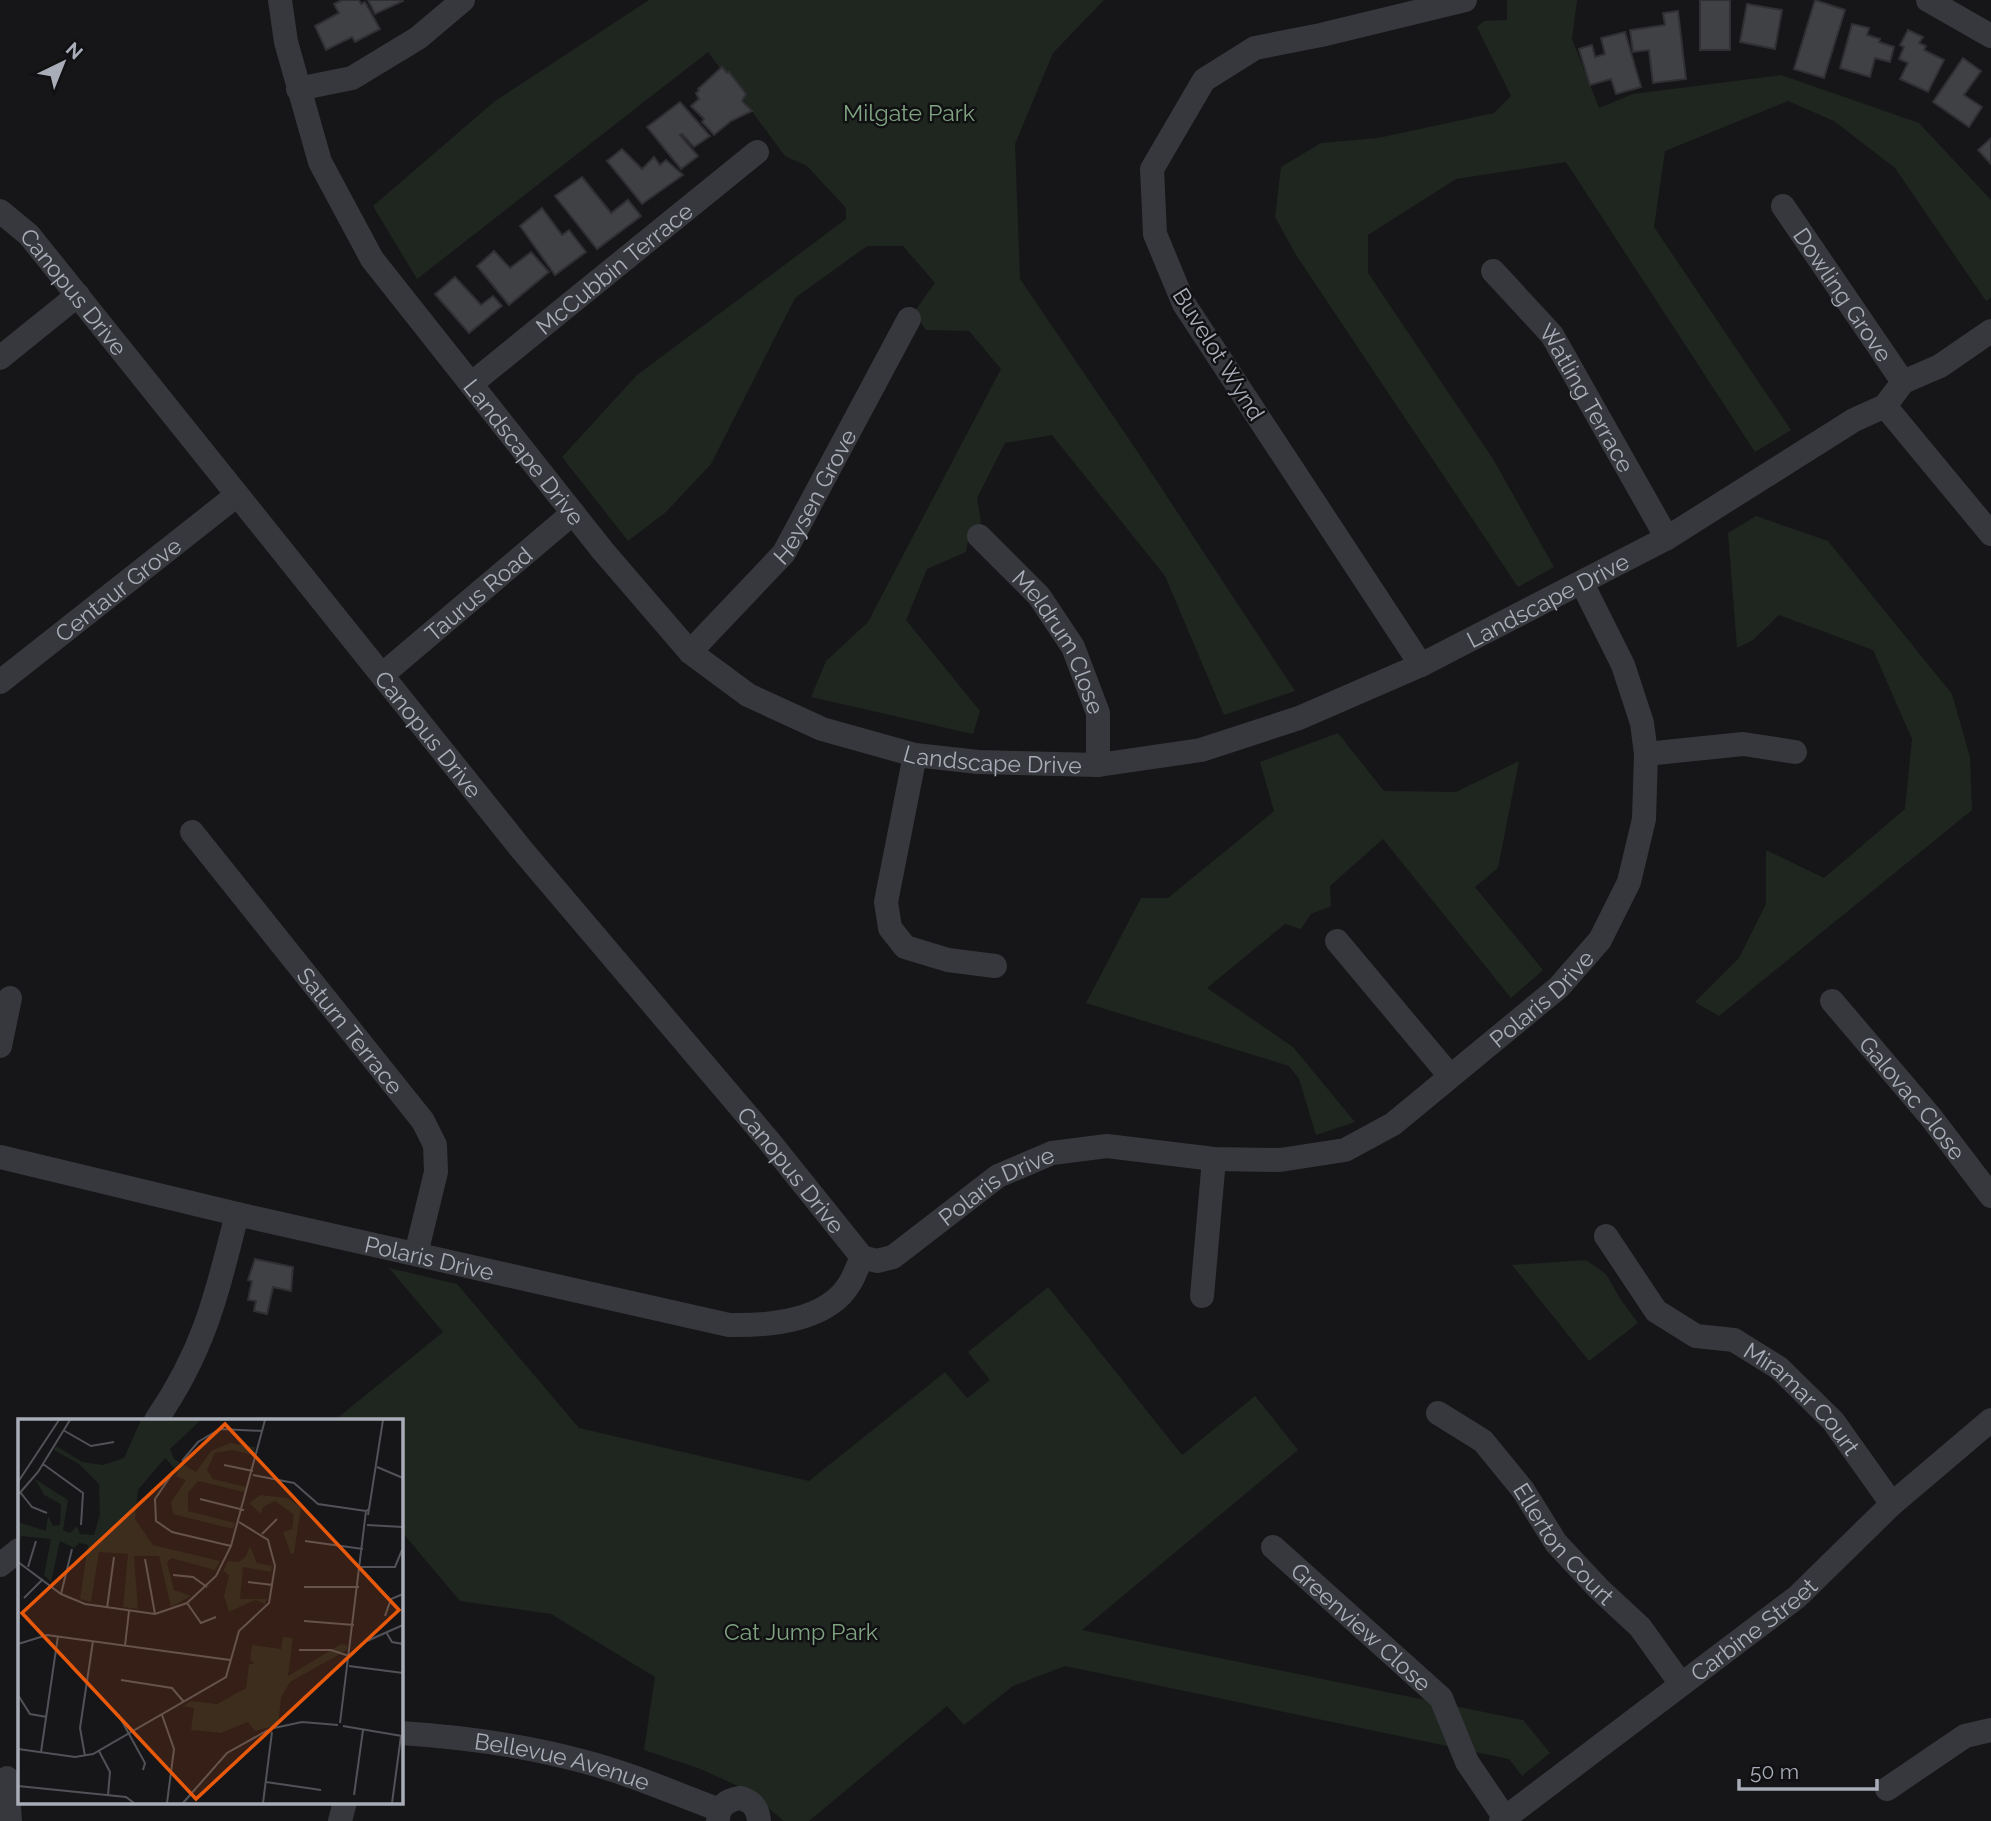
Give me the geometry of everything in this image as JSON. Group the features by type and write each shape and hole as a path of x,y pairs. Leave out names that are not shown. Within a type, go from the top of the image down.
{"street":[{"name":"Landscape Drive","path":"280,0 286,42 320,162 372,259 603,551 690,652 748,695 822,729 915,755 978,762 1098,765 1201,750 1299,718 1421,665 1667,538 1854,420 1885,406 1903,382 1940,366 1991,331"},
{"path":"298,89 352,78 418,38 463,0"},
{"name":"Buvelot Wynd","path":"1421,665 1184,304 1155,234 1152,169 1204,80 1255,48 1465,0"},
{"path":"1928,0 1991,36"},
{"name":"McCubbin Terrace","path":"471,384 757,152"},
{"name":"Dowling Grove","path":"1783,206 1903,382"},
{"name":"Canopus Drive","path":"0,211 29,235 522,850 769,1141 862,1257"},
{"name":"Watling Terrace","path":"1493,271 1552,335 1667,538"},
{"path":"0,358 78,295"},
{"name":"Heysen Grove","path":"690,652 783,553 909,319"},
{"path":"1885,406 1991,534"},
{"name":"Centaur Grove","path":"0,682 237,495"},
{"name":"Taurus Road","path":"382,675 573,513"},
{"name":"Meldrum Close","path":"979,536 1039,596 1073,647 1098,713 1098,765"},
{"name":"Polaris Drive","path":"0,1157 237,1214 729,1325 760,1326 827,1306 850,1284 862,1257 877,1261 893,1257 998,1176 1052,1153 1107,1146 1214,1160 1280,1160 1345,1150 1393,1124 1559,987 1600,940 1629,882 1644,818 1646,754 1642,723 1623,665 1581,583"},
{"path":"1646,754 1744,744 1796,752"},
{"path":"915,755 886,902 890,928 905,947 948,960 995,966"},
{"name":"Saturn Terrace","path":"192,832 423,1121 435,1145 436,1172 416,1254"},
{"path":"1337,940 1450,1076"},
{"path":"0,1046 10,998"},
{"name":"Galovac Close","path":"1832,1001 1930,1116 1991,1196"},
{"path":"1202,1296 1214,1160"},
{"path":"157,1419 180,1383 203,1336 212,1312 237,1214"},
{"name":"Miramar Court","path":"1606,1236 1657,1311 1696,1336 1734,1340 1779,1368 1833,1421 1892,1504"},
{"name":"Ellerton Court","path":"1438,1413 1483,1441 1523,1490 1556,1543 1640,1628 1681,1684"},
{"name":"Carbine Street","path":"1503,1819 1797,1597 1892,1504 1991,1420"},
{"name":"Greenview Close","path":"1273,1547 1441,1698 1467,1762 1503,1819"},
{"path":"0,1565 18,1551"},
{"path":"1887,1789 1965,1736 1991,1730"},
{"name":"Bellevue Avenue","path":"402,1733 492,1742 582,1761 615,1771 719,1816"},
{"path":"9,1778 10,1821"},
{"path":"719,1816 732,1799 748,1800 758,1812 759,1821"},
{"path":"340,1821 344,1804"}],"green space":[{"name":"Milgate Park","path":"649,0 1104,0 1053,53 1015,144 1020,279 1295,691 1224,715 1165,576 1052,435 1005,443 977,498 981,522 969,535 966,552 927,569 906,620 980,711 973,734 811,697 826,661 868,622 1001,369 969,331 926,330 914,312 935,283 903,246 867,246 795,298 711,464 666,512 628,541 562,457 637,375 846,219 846,208 807,166 785,156 708,52 417,279 373,206 495,101"},
{"path":"1507,0 1577,0 1572,39 1599,108 1633,94 1781,75 1919,123 1991,200 1991,298 1986,301 1895,168 1834,121 1788,101 1665,151 1654,227 1791,430 1755,452 1566,162 1456,179 1368,235 1368,273 1493,459 1554,567 1518,587 1296,255 1275,217 1281,167 1321,143 1378,138 1494,113 1511,96 1477,27 1484,21 1507,20"},
{"path":"1756,516 1828,541 1952,694 1970,757 1972,810 1719,1016 1695,1002 1739,958 1766,904 1766,850 1824,878 1905,809 1912,739 1873,650 1779,615 1753,640 1737,648 1728,533"},
{"path":"1338,733 1384,791 1456,792 1519,761 1498,868 1475,887 1543,970 1511,998 1383,839 1330,886 1331,906 1311,914 1301,929 1285,924 1207,988 1293,1047 1355,1122 1316,1135 1299,1079 1289,1066 1086,1003 1141,898 1168,898 1274,811 1260,762"},
{"path":"1586,1260 1606,1274 1638,1323 1589,1361 1512,1265"},
{"name":"Cat Jump Park","path":"389,1268 457,1284 579,1428 809,1481 945,1372 967,1398 990,1380 968,1352 1048,1287 1182,1455 1255,1396 1298,1450 1082,1630 1523,1720 1550,1753 1522,1776 1509,1759 1065,1666 1013,1686 964,1725 947,1706 809,1821 784,1821 745,1789 698,1768 644,1750 655,1677 551,1614 460,1601 402,1532 402,1419 336,1419 443,1332"}],"building":[{"path":"342,0 359,0 361,4 365,2 380,29 355,42 352,37 326,50 315,26 339,13 334,4"},
{"path":"368,0 402,0 403,1 375,14"},
{"path":"1700,0 1730,0 1730,50 1700,50"},
{"path":"1815,0 1845,10 1824,78 1794,69"},
{"path":"1747,4 1782,10 1775,49 1740,42"},
{"path":"1678,11 1686,79 1653,83 1649,50 1633,52 1630,30 1665,25 1663,13"},
{"path":"1852,24 1869,28 1867,35 1894,47 1890,62 1875,58 1870,77 1840,68"},
{"path":"1908,30 1923,37 1919,43 1926,46 1924,50 1944,60 1928,92 1900,79 1908,63 1899,59 1904,47 1900,45"},
{"path":"1625,32 1641,87 1616,94 1611,79 1590,85 1579,49 1592,45 1595,57 1605,54 1601,38"},
{"path":"1963,58 1981,71 1964,95 1982,107 1969,127 1933,102"},
{"path":"722,67 746,94 742,101 752,111 731,121 714,135 702,122 704,119 691,106 699,99 696,93 698,89"},
{"path":"680,102 710,136 694,147 680,135 698,156 681,169 647,127"},
{"path":"1991,138 1991,164 1978,150"},
{"path":"622,149 642,169 654,157 660,165 666,160 683,175 642,204 607,161"},
{"path":"582,177 611,213 628,200 641,216 597,249 555,196"},
{"path":"542,208 562,235 569,230 586,252 555,275 520,226"},
{"path":"494,251 510,268 531,252 549,272 509,305 477,266"},
{"path":"455,277 481,305 493,296 502,306 469,333 435,294"},
{"path":"255,1259 293,1267 291,1291 273,1287 267,1314 254,1311 256,1301 248,1300 252,1281 248,1280"}]}
